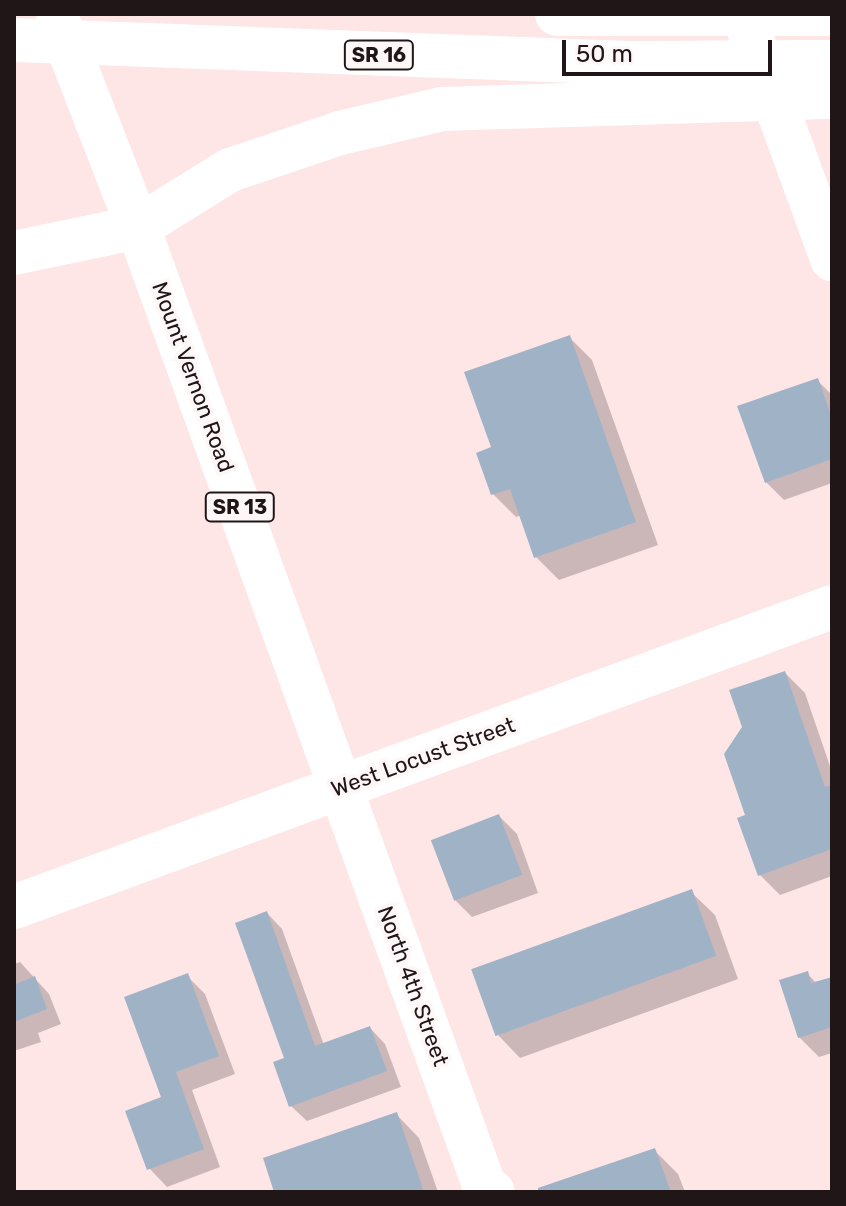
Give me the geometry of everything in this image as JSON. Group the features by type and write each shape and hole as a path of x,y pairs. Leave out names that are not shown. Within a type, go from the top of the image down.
{"main road":[{"name":"Mount Vernon Road","path":"55,14 138,227 341,787"},
{"path":"557,14 825,14"},
{"path":"743,14 832,259"},
{"name":"SR 16","path":"14,40 634,82 832,62"},
{"path":"14,253 138,227 230,170 340,133 442,109 634,82 832,97"},
{"name":"West Locust Street","path":"14,907 832,607"},
{"name":"North 4th Street","path":"341,787 487,1190"}],"building":[{"path":"570,335 636,522 534,558 510,489 491,495 476,453 491,447 464,372"},
{"path":"818,378 832,418 832,459 765,483 737,406"},
{"path":"785,671 825,787 832,785 832,849 758,876 737,818 745,815 724,754 742,727 729,690"},
{"path":"499,814 522,875 454,901 431,840"},
{"path":"692,889 716,956 495,1036 471,969"},
{"path":"267,911 315,1046 370,1026 387,1071 289,1107 273,1062 284,1058 235,923"},
{"path":"808,971 811,983 832,977 832,1027 798,1038 779,980"},
{"path":"188,973 219,1056 176,1072 204,1149 147,1170 125,1111 161,1097 124,997"},
{"path":"35,976 47,1009 14,1022 14,985"},
{"path":"397,1112 424,1192 274,1192 263,1158"},
{"path":"655,1148 671,1192 538,1192 538,1188"}]}
